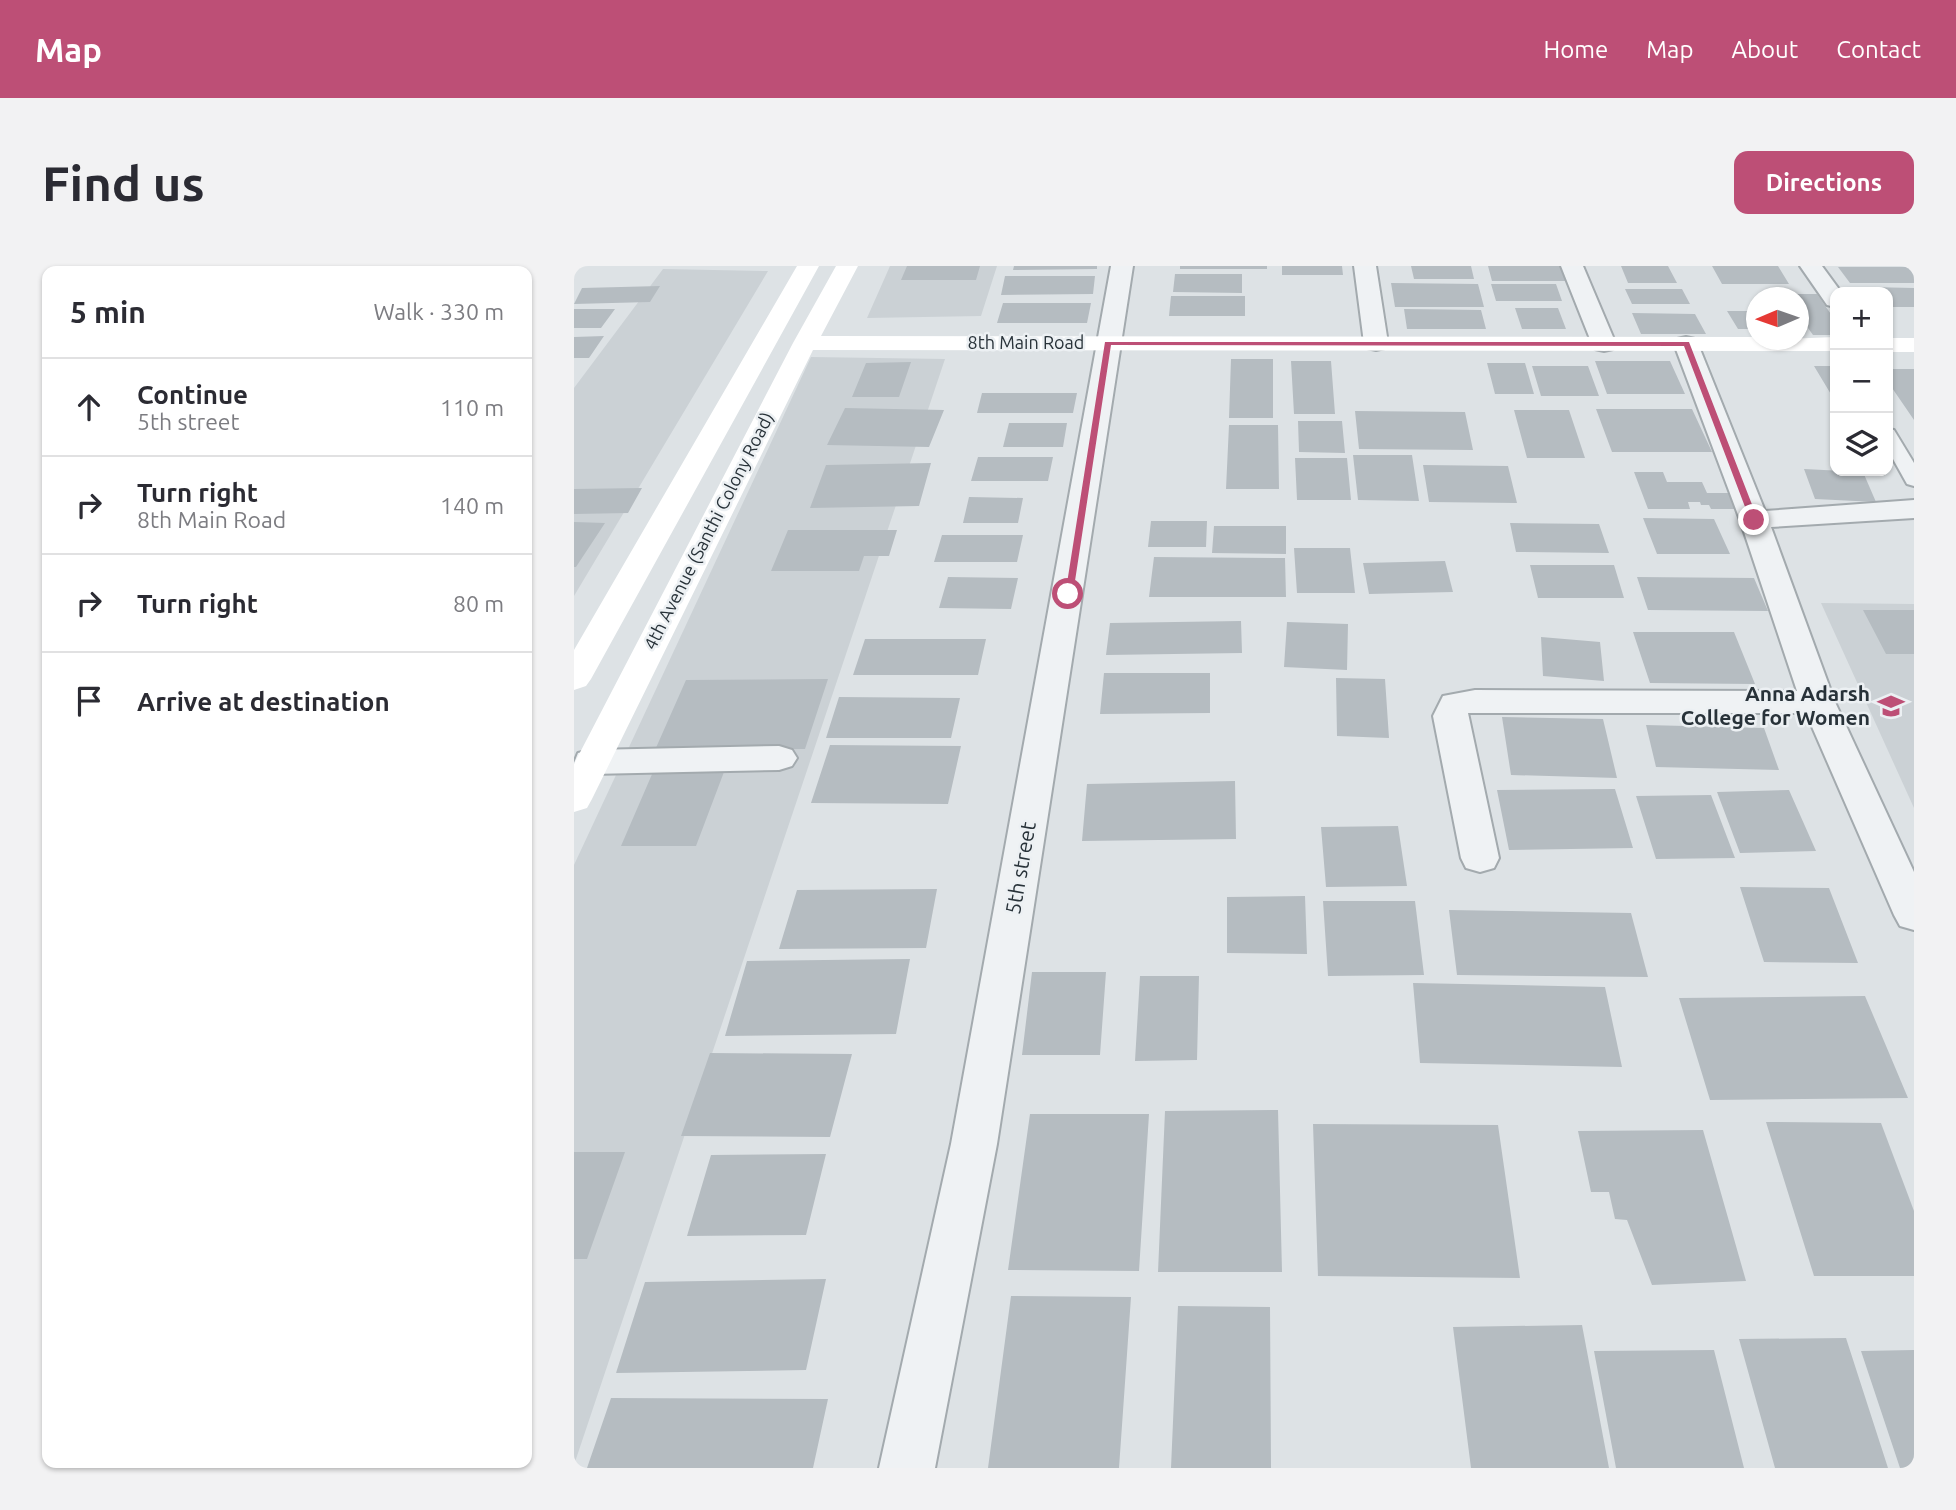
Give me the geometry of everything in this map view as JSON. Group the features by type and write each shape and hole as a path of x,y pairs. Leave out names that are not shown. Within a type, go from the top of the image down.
{"street":[{"name":"4th Avenue (Santhi Colony Road)","path":"574,679 808,266"},
{"name":"4th Avenue (Santhi Colony Road)","path":"574,799 805,342 847,266"},
{"name":"5th street","path":"907,1468 974,1144 1122,266"},
{"path":"1365,266 1376,343"},
{"path":"1572,266 1604,344"},
{"path":"1811,266 1830,293"},
{"name":"8th Main Road","path":"805,342 1830,344"},
{"path":"1686,344 1754,520 1818,702 1914,915"},
{"path":"1893,345 1914,345"},
{"path":"1754,520 1914,509"},
{"path":"1480,858 1450,716 1455,704 1475,701 1818,702"},
{"path":"591,762 779,758"}],"lane":[{"path":"1893,443 1914,480"}],"shaded area":[{"path":"890,266 997,266 981,316 867,318"},
{"path":"663,269 768,271 574,596 574,388"},
{"path":"811,357 945,359 574,1465 574,865"},
{"name":"Anna Adarsh College for Women","path":"1821,603 1914,604 1914,808"}],"building":[{"path":"907,266 980,266 976,280 901,280"},
{"path":"1014,266 1097,266 1097,269 1013,270"},
{"path":"1180,266 1267,266 1267,269 1180,269"},
{"path":"1282,266 1342,266 1343,275 1282,275"},
{"path":"1411,266 1471,266 1474,279 1414,279"},
{"path":"1488,266 1564,266 1569,281 1492,281"},
{"path":"1621,266 1668,266 1677,283 1628,283"},
{"path":"1712,266 1778,266 1789,284 1722,284"},
{"path":"1838,267 1914,267 1914,283 1850,283"},
{"path":"1175,274 1242,274 1242,293 1173,292"},
{"path":"1005,276 1095,276 1093,294 1001,295"},
{"path":"1391,283 1478,284 1484,307 1395,307"},
{"path":"1491,284 1556,284 1562,301 1496,301"},
{"path":"660,286 650,302 574,304 582,288"},
{"path":"1893,288 1914,288 1914,307 1893,307"},
{"path":"1625,289 1682,289 1690,304 1632,304"},
{"path":"1809,294 1817,294 1830,313 1830,335 1813,335 1809,329"},
{"path":"1171,296 1245,296 1245,316 1169,316"},
{"path":"1003,303 1091,303 1087,323 997,323"},
{"path":"1515,308 1558,308 1566,329 1522,329"},
{"path":"574,309 615,309 601,328 574,328"},
{"path":"1404,309 1481,310 1486,329 1407,329"},
{"path":"1727,311 1746,311 1746,329 1738,329"},
{"path":"1632,313 1695,314 1706,334 1641,334"},
{"path":"604,336 589,358 574,358 574,337"},
{"path":"1231,359 1273,359 1273,418 1229,418"},
{"path":"1291,361 1331,361 1335,414 1294,414"},
{"path":"1595,361 1670,361 1685,394 1607,394"},
{"path":"911,362 899,397 852,397 866,363"},
{"path":"1487,363 1525,363 1534,394 1495,394"},
{"path":"1532,366 1588,366 1599,396 1541,396"},
{"path":"1814,366 1830,366 1830,393"},
{"path":"1893,369 1914,369 1914,420 1893,389"},
{"path":"982,393 1077,393 1073,413 977,413"},
{"path":"845,408 944,410 929,447 827,445"},
{"path":"1596,409 1692,409 1712,452 1612,452"},
{"path":"1514,410 1569,410 1585,458 1527,458"},
{"path":"1355,411 1465,412 1473,450 1359,449"},
{"path":"1298,421 1342,421 1345,453 1299,452"},
{"path":"1009,423 1067,423 1063,447 1003,447"},
{"path":"1229,425 1278,425 1279,489 1226,489"},
{"path":"1353,455 1412,455 1419,501 1358,500"},
{"path":"978,457 1053,457 1048,481 971,481"},
{"path":"1295,458 1347,458 1351,500 1297,500"},
{"path":"931,463 919,506 810,508 826,465"},
{"path":"1423,465 1508,466 1517,503 1429,502"},
{"path":"1804,469 1830,470 1830,476 1865,476 1876,502 1815,499"},
{"path":"1634,472 1663,472 1667,482 1702,482 1707,493 1729,493 1736,509 1711,509 1709,505 1701,505 1700,502 1688,502 1690,509 1648,509"},
{"path":"642,488 628,513 574,514 574,489"},
{"path":"969,497 1023,498 1018,523 963,523"},
{"path":"1643,518 1714,519 1730,554 1657,554"},
{"path":"1151,521 1207,521 1206,547 1148,547"},
{"path":"574,522 605,523 576,567 574,567"},
{"path":"1510,523 1599,524 1609,553 1516,552"},
{"path":"1214,526 1286,526 1286,554 1212,553"},
{"path":"788,530 897,530 889,556 864,556 859,571 771,571"},
{"path":"942,535 1023,535 1017,562 934,562"},
{"path":"1294,548 1350,548 1355,593 1297,593"},
{"path":"1154,557 1285,558 1286,597 1149,597"},
{"path":"1445,561 1453,592 1369,594 1363,563"},
{"path":"1530,565 1614,565 1624,598 1538,598"},
{"path":"948,577 1018,578 1011,609 939,608"},
{"path":"1637,577 1754,578 1768,611 1648,610"},
{"path":"1863,610 1914,610 1914,654 1886,654"},
{"path":"1241,621 1242,653 1106,655 1110,623"},
{"path":"1287,622 1348,624 1347,670 1284,667"},
{"path":"1633,632 1734,632 1755,684 1650,683"},
{"path":"1541,637 1600,642 1604,681 1543,676"},
{"path":"865,639 986,639 978,675 853,675"},
{"path":"1104,673 1210,673 1210,713 1100,714"},
{"path":"1336,678 1385,679 1389,738 1337,736"},
{"path":"828,679 805,749 655,750 686,680"},
{"path":"839,697 960,698 951,738 826,738"},
{"path":"1502,717 1603,719 1617,778 1511,775"},
{"path":"1646,725 1764,728 1779,770 1656,767"},
{"path":"830,745 961,746 948,804 811,803"},
{"path":"727,764 696,846 621,846 656,765"},
{"path":"1235,781 1236,839 1082,841 1087,784"},
{"path":"1615,789 1633,848 1509,850 1497,790"},
{"path":"1789,790 1816,851 1740,853 1717,792"},
{"path":"1711,795 1735,858 1656,859 1636,796"},
{"path":"1398,826 1407,886 1326,887 1321,827"},
{"path":"1740,887 1829,888 1858,963 1764,962"},
{"path":"937,889 926,948 779,949 797,890"},
{"path":"1305,896 1307,954 1227,953 1227,897"},
{"path":"1323,901 1415,901 1424,975 1328,976"},
{"path":"1449,910 1631,913 1648,977 1457,975"},
{"path":"910,959 896,1034 725,1036 747,961"},
{"path":"1032,972 1106,972 1100,1055 1022,1055"},
{"path":"1140,976 1199,976 1197,1060 1135,1061"},
{"path":"1413,983 1605,987 1622,1067 1420,1063"},
{"path":"1865,996 1908,1098 1710,1100 1679,998"},
{"path":"710,1053 852,1054 830,1137 681,1136"},
{"path":"1278,1110 1282,1272 1158,1272 1165,1111"},
{"path":"1030,1114 1149,1114 1139,1271 1008,1270"},
{"path":"1766,1122 1881,1123 1914,1211 1914,1276 1814,1276"},
{"path":"1313,1124 1498,1125 1520,1278 1318,1276"},
{"path":"1703,1130 1746,1281 1652,1285 1627,1220 1615,1219 1609,1192 1591,1192 1578,1131"},
{"path":"574,1152 625,1152 587,1259 574,1259"},
{"path":"826,1154 806,1235 687,1236 711,1155"},
{"path":"826,1279 806,1370 616,1373 645,1282"},
{"path":"1011,1296 1131,1297 1119,1468 988,1468"},
{"path":"1178,1306 1270,1307 1271,1468 1171,1468"},
{"path":"1582,1325 1609,1468 1471,1468 1453,1327"},
{"path":"1846,1338 1888,1468 1775,1468 1739,1339"},
{"path":"1714,1350 1744,1468 1616,1468 1594,1351"},
{"path":"1914,1350 1914,1468 1900,1468 1861,1351"},
{"path":"611,1398 828,1399 813,1468 587,1468"}],"place":[{"name":"Anna Adarsh College for Women","path":"1891,706"}],"route":[{"path":"1068,594 1108,343 1686,344 1754,520"}]}
